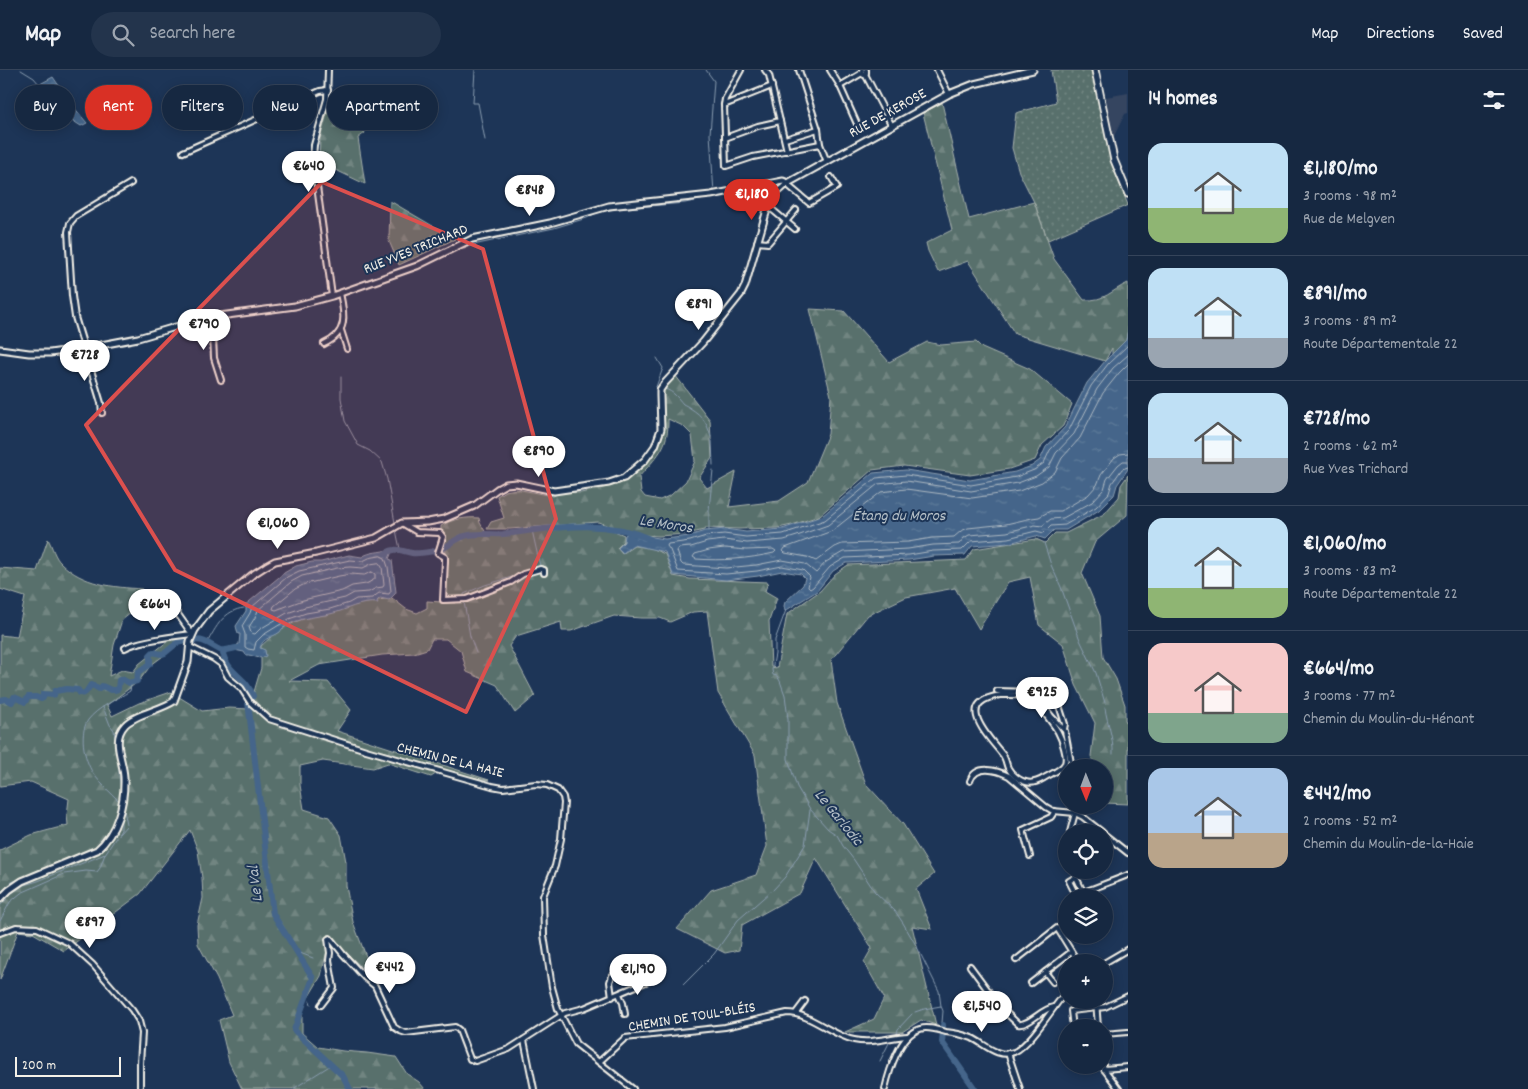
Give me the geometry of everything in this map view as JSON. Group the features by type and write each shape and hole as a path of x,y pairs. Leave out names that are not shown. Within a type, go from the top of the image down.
{"main road":[{"path":"1095,70 1117,168 1128,194"}],"street":[{"path":"328,70 328,85"},
{"path":"742,70 725,99 726,166 753,158 820,144"},
{"path":"765,70 769,75 772,86 787,151"},
{"path":"799,70 827,162"},
{"path":"830,70 840,86 857,124"},
{"path":"937,70 949,94"},
{"name":"RUE DE KEROSE","path":"788,183 949,94 1014,72 1033,70"},
{"path":"840,86 864,72 892,126"},
{"path":"724,105 772,86"},
{"path":"183,152 320,91 327,90"},
{"path":"327,99 314,145 314,157 332,296"},
{"path":"725,138 758,126 780,121"},
{"path":"785,139 818,130"},
{"path":"770,183 783,181 788,183 808,203 837,187 831,177"},
{"path":"102,413 101,403 75,317 68,232 70,223 76,216 131,183"},
{"path":"770,183 776,186 777,192"},
{"name":"RUE YVES TRICHARD","path":"0,349 29,353 50,353 85,348 138,338 212,317 295,306 332,296 418,266 472,239 550,223 609,206 711,195 770,183"},
{"path":"0,899 8,890 22,881 97,850 104,844 113,832 124,791 124,774 118,746 121,731 129,721 174,701 188,662 192,634 209,610 252,575 275,561 376,538 402,523 428,522 454,516 474,506 501,486 511,483 554,491 609,484 624,478 645,460 655,446 661,429 660,390 703,342 741,294 768,206 777,192 788,183"},
{"path":"759,186 777,192"},
{"path":"768,206 796,229"},
{"path":"757,242 768,243 796,210"},
{"path":"340,293 344,315 341,330 347,349"},
{"path":"212,317 214,358 221,380"},
{"path":"324,344 331,341 341,330"},
{"path":"402,523 413,531 440,533 443,538 439,551 445,557 443,600 467,599 511,582 523,574 540,570 544,570 544,573"},
{"path":"165,596 192,634"},
{"path":"125,648 140,643 192,634"},
{"name":"CHEMIN DE LA HAIE","path":"190,644 221,664 228,677 241,688 249,700 269,719 366,750 503,788 536,784 547,785 558,790 563,796 564,803 561,839 555,866 543,896 544,935 552,988 561,1017 576,1044 634,1089"},
{"path":"997,690 1034,692 1064,729"},
{"path":"1013,694 1032,698 1038,702 1061,734 1065,751 1065,762 1062,767 1039,781 1026,783 1014,776 1008,768 1004,756 992,743 978,720 976,707 984,700 1013,694"},
{"path":"1056,696 1065,724 1064,729 1071,759"},
{"path":"970,781 972,776 984,770 1009,776 1046,807 1058,811"},
{"path":"1025,788 1026,783"},
{"path":"1030,856 1022,830 1051,817 1055,811"},
{"path":"1077,814 1092,824"},
{"path":"1113,841 1128,853"},
{"path":"1091,889 1128,875"},
{"path":"1076,877 1083,892 1076,895 1069,881 1076,877"},
{"path":"0,933 16,926 37,928 69,943 93,965 132,1010 138,1021 142,1033 140,1089"},
{"path":"1016,960 1056,928 1071,952 1030,983"},
{"path":"321,1005 334,988 329,960 328,939 330,938 365,978 375,986 394,1027 406,1033 455,1027 459,1030 470,1060 475,1061 510,1049 565,1014 612,997 648,981 641,969 631,966 612,976 610,982 612,997"},
{"path":"1113,957 1128,949"},
{"path":"970,966 1000,1008 1018,1024 1026,1024 1047,1008 1054,1007"},
{"path":"1045,972 1053,982"},
{"path":"619,994 625,1014"},
{"path":"1113,1003 1128,996"},
{"path":"804,1001 796,1013 836,1034 853,1040 873,1042 908,1036"},
{"path":"885,1089 894,1058 908,1036 914,1031 921,1028 929,1028 966,1036 996,1052 1012,1053 1042,1024 1058,1002"},
{"path":"1072,1019 1071,1011 1088,1009"},
{"name":"CHEMIN DE TOUL-BLÉIS","path":"599,1062 624,1038 725,1027 787,1013 796,1013"},
{"path":"1113,1033 1128,1032"},
{"path":"524,1040 534,1089"},
{"path":"1008,1053 1020,1089"},
{"path":"1113,1067 1128,1067"},
{"path":"1108,1074 1119,1089"}],"highlighted area":[{"path":"322,182 483,249 556,519 466,712 175,570 86,425"}],"shaded area":[{"path":"1128,93 1128,113 1125,114 1113,138 1106,97"}],"green space":[{"path":"1051,70 1091,70 1114,170 1128,205 1048,240 1034,202 1019,172 1012,148 1016,113 1056,102"},
{"path":"942,103 969,219 1034,202 1054,259 1084,300 1098,299 1128,283 1128,329 1126,340 1112,354 1112,348 1105,361 1015,334 968,261 938,272 926,243 952,230 923,113"},
{"path":"327,114 327,130 363,130 365,133 358,138 365,184 319,162 320,139"},
{"path":"390,201 455,239 399,265 389,241"},
{"path":"810,309 844,311 889,362 927,342 941,345 976,342 982,348 1030,369 1072,404 1063,426 1042,445 1035,460 1009,469 970,475 904,466 872,470 819,516 778,528 705,528 705,530 686,534 659,536 643,535 621,530 598,522 487,529 491,522 504,518 497,496 505,491 516,489 553,496 562,492 581,493 620,484 643,465 658,444 660,390 675,375 710,420 712,458 699,478 707,488 736,472 729,507 779,501 808,482 828,434 831,396","holes":["668,419 683,426 692,435 695,461 686,481 671,495 660,500 645,497 641,492 639,477 656,458 664,445 668,429"]},
{"path":"1128,475 1127,515 1095,542 1082,573 1100,616 1103,657 1116,679 1125,705 1125,720 1128,725 1128,804 1113,803 1113,759 1092,759 1095,723 1076,685 1063,644 1039,625 1030,577 1008,582 979,629 955,588 906,597 868,615 831,660 837,703 866,784 903,824 934,874 916,889 932,929 912,926 936,1025 921,1020 902,1032 845,1032 874,1019 884,998 864,962 872,948 816,858 800,893 742,925 739,950 725,953 677,929 711,890 756,875 767,846 755,755 718,693 707,611 693,612 670,622 660,618 614,616 571,631 562,631 561,622 516,636 509,646 535,696 515,713 497,685 467,672 461,651 446,639 432,639 427,649 414,653 382,655 319,665 289,681 328,682 351,710 337,731 489,780 439,772 431,777 388,763 373,768 323,761 300,766 300,785 304,809 329,817 341,835 346,862 346,886 353,922 375,980 330,937 321,976 302,1008 302,1033 318,1047 396,1057 407,1074 419,1082 425,1089 242,1089 229,1062 219,1020 232,1015 217,979 198,944 197,925 203,898 202,878 198,851 190,830 140,894 64,951 33,933 18,931 0,980 0,850 31,835 68,825 69,799 31,782 0,786 0,635 17,637 25,597 0,589 0,568 37,571 48,539 59,561 79,576 99,584 142,589 138,602 131,613 122,620 114,645 109,676 122,670 133,672 139,664 173,637 184,636 178,645 151,665 139,681 107,705 112,716 139,703 171,692 202,711 229,708 249,709 261,668 261,646 275,633 285,627 337,608 392,598 406,609 417,613 427,608 427,601 456,603 449,597 445,589 448,561 445,548 441,544 441,526 454,520 479,518 488,536 528,529 555,530 600,525 624,535 624,541 617,548 622,554 634,546 650,548 665,554 673,576 690,579 768,582 765,591 777,598 769,621 771,667 777,668 787,614 820,591 835,574 848,565 966,560 974,549 1036,539 1045,543 1055,533 1066,533 1104,514 1119,497 1121,485"}],"water":[{"path":"53,77 58,85 38,85"},
{"path":"75,109 85,121 85,124 81,126 75,122"},
{"name":"Étang du Moros","path":"1128,329 1128,469 1117,485 1114,495 1099,510 1066,530 1054,530 1045,539 1036,536 1009,543 972,546 965,555 846,563 833,571 817,591 785,611 785,602 803,585 805,578 801,574 782,571 726,580 673,575 665,552 633,545 623,553 618,548 624,542 625,535 628,533 665,539 725,529 746,532 782,529 822,516 873,473 906,470 970,480 1015,472 1032,466 1040,460 1046,447 1065,427 1087,383 1126,340"},
{"path":"393,549 389,559 392,560 396,592 389,600 380,598 377,601 378,603 359,605 292,623 261,644 260,648 265,650 266,656 263,657 258,658 246,655 244,652 229,649 229,647 239,644 240,634 238,634 236,626 246,611 244,606 284,573 296,566 312,562 321,562 349,555 362,557"}],"waterway":[{"path":"21,70 34,78 39,84"},
{"path":"475,70 473,103 478,103 485,140"},
{"path":"706,70 714,81 710,134 714,193"},
{"path":"461,247 464,248 554,228 587,218 596,213 615,209 685,203 715,197"},
{"path":"387,273 421,261 455,245"},
{"path":"657,358 663,368 656,387 658,388"},
{"path":"341,377 341,398 345,421 358,445 370,451 382,462 395,523"},
{"path":"665,389 673,393 683,404 701,417 711,437"},
{"path":"712,441 713,465"},
{"path":"709,531 713,470"},
{"name":"Le Moros","path":"386,553 396,550 414,553 439,550 461,537 474,534 503,534 559,527 578,526 614,529 650,539"},
{"path":"396,530 400,549"},
{"path":"532,530 540,566 538,568"},
{"path":"1044,543 1080,640 1096,673 1105,703"},
{"path":"464,597 464,594 485,585 529,570"},
{"path":"464,602 470,636 476,653"},
{"path":"207,643 221,620 231,612 244,608"},
{"name":"Le Garlodic","path":"786,610 775,640 772,670 773,675 777,676 780,681 785,695 788,719 788,759 797,787 810,809 828,829 837,835 875,892 895,911 903,923 939,991 943,1011 942,1023"},
{"name":"Le Moros","path":"0,700 6,699 12,702 14,697 25,702 28,697 41,699 43,694 54,695 55,691 67,689 78,690 80,693 84,693 92,685 99,689 102,686 116,690 118,689 119,680 122,679 129,683 137,681 138,672 150,664 150,655 153,652 165,653 177,643 188,640"},
{"name":"Le Moros","path":"193,641 204,641 220,650 236,648"},
{"name":"Le Val","path":"224,651 223,654 229,667 246,684 253,696 248,702 273,914 313,978 294,1030 343,1076 350,1089"},
{"path":"119,801 91,770 84,749 83,733 92,715 130,691 132,681"},
{"path":"103,707 114,730 116,745"},
{"path":"1105,708 1113,754"},
{"path":"117,751 121,794"},
{"path":"119,834 127,825 124,810"},
{"path":"773,890 785,877 805,845 810,810"},
{"path":"0,906 12,893 24,885 105,854 121,830 121,818"},
{"path":"0,921 10,902 21,893 64,874 86,871 97,872 105,854"},
{"path":"0,893 12,882 49,867"},
{"path":"682,986 714,954 738,920 770,892"},
{"path":"300,953 313,958"},
{"path":"915,1012 941,1006"},
{"path":"897,1034 898,1029 912,1014"},
{"name":"Le Garlodic","path":"943,1033 942,1042 975,1089"},
{"path":"880,1061 890,1041"},
{"path":"293,1089 331,1065"}]}
